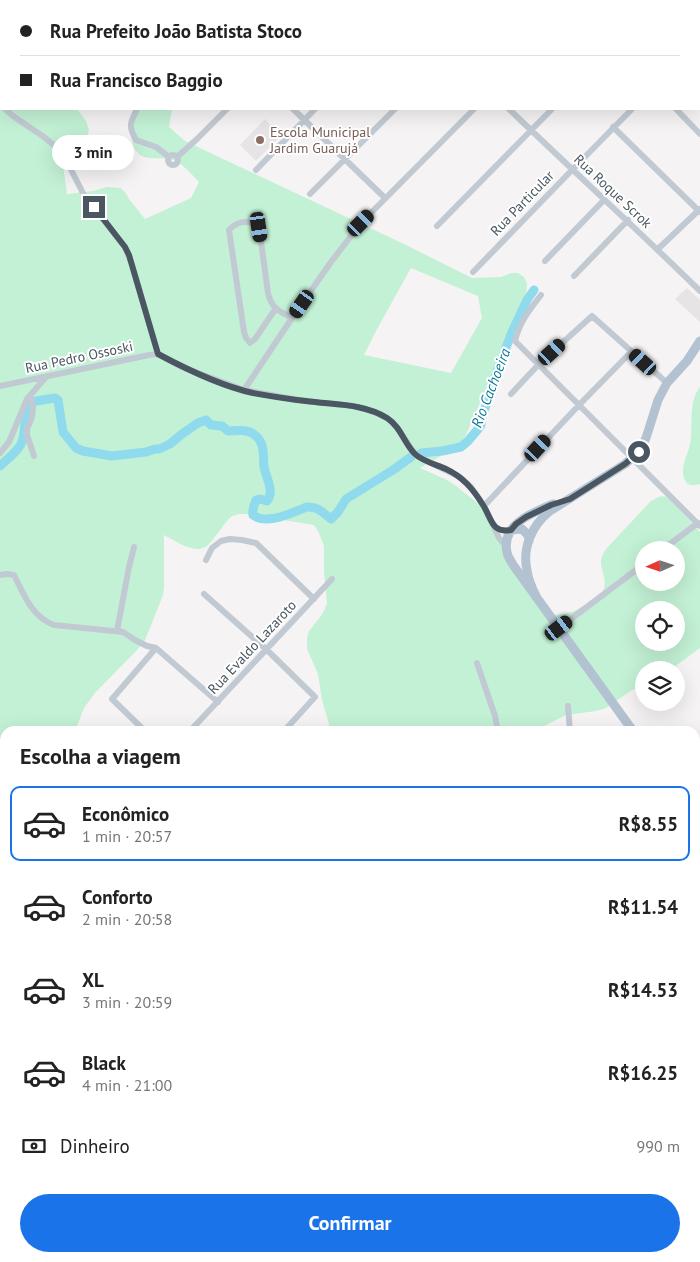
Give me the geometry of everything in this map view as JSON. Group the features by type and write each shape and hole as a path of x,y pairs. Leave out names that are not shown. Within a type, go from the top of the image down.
{"main road":[{"path":"507,547 512,550 522,550 528,543 535,526 544,515 633,458 642,447 656,404 666,383 687,361 700,341"},
{"path":"570,499 551,505 516,524 508,538 507,547 510,560 629,726"},
{"path":"511,530 522,529 528,535 526,570 536,596"}],"street":[{"path":"5,110 44,137 64,156 85,197 125,247 158,354 182,367 244,390 304,401 354,406 387,418 396,426 415,454 460,477 471,487 484,506 499,538 507,547"},
{"path":"137,110 130,124 136,140 156,147 169,157 169,163 174,165 178,160 177,156 226,110"},
{"path":"294,110 385,198"},
{"path":"256,170 314,110"},
{"path":"310,194 394,110"},
{"path":"244,390 331,262 361,223 473,110"},
{"name":"Rua Roque Scrok","path":"510,110 604,200 628,220 700,291"},
{"path":"437,226 551,110"},
{"name":"Rua Particular","path":"473,272 631,110"},
{"path":"677,110 700,134"},
{"path":"613,127 699,211 658,249"},
{"path":"545,261 604,200"},
{"path":"574,276 628,220"},
{"path":"276,308 255,339 250,343 244,332 229,230 234,224 244,222 259,227 270,303 292,318"},
{"path":"541,295 524,318 515,340 699,525 675,541"},
{"path":"510,394 539,364 592,316 666,383"},
{"path":"484,506 631,352"},
{"name":"Rua Pedro Ossoski","path":"0,386 158,354"},
{"path":"0,453 9,442 21,412 30,396 46,377"},
{"path":"30,396 34,407 27,435 34,456"},
{"path":"494,526 501,530 511,530"},
{"path":"206,560 212,548 221,541 230,539 256,543 314,599"},
{"path":"117,631 134,547"},
{"path":"559,628 635,571"},
{"path":"0,576 14,575 32,609 44,621 54,625 123,632 147,646 156,648 218,702"},
{"name":"Rua Evaldo Lazaroto","path":"195,726 332,579"},
{"path":"204,594 267,650 315,697 289,726"},
{"path":"141,726 112,699 156,648"},
{"path":"477,663 497,726"},
{"path":"568,706 570,726"}],"shaded area":[{"name":"Escola Municipal Jardim Guarujá","path":"265,119 281,136 256,161 240,145"},
{"path":"687,288 700,300 700,322 675,299"}],"green space":[{"path":"0,110 78,110 86,121 89,130 86,139 81,144 61,151 67,194 93,191 107,187 120,188 145,219 191,198 199,182 179,163 173,160 141,156 133,145 132,131 135,110 172,110 169,127 185,141 472,278 501,277 511,273 518,273 524,277 527,284 526,297 465,437 450,451 420,468 447,480 480,505 503,545 549,615 573,612 601,593 605,582 601,560 606,549 651,501 660,497 667,497 700,532 700,648 682,661 635,661 635,689 606,708 566,715 544,726 330,726 322,700 318,674 307,649 309,631 321,616 327,603 324,546 319,533 314,525 247,514 232,516 208,545 203,548 198,549 186,546 164,535 163,595 145,640 94,694 84,708 77,726 0,726","holes":["411,268 478,296 482,318 451,373 364,355"]},
{"path":"700,387 700,484 690,485 687,484 684,477 683,468 690,444 692,407"}],"waterway":[{"name":"Rio Cachoeira","path":"421,453 461,447 479,428 512,332 527,300 534,290"},
{"name":"Rio Cachoeira","path":"0,466 15,452 22,442 27,403 55,398 58,400 63,432 76,448 83,451 112,456 159,449 170,444 198,423 206,420 211,425 222,426 228,431 243,431 254,434 260,440 262,447 270,493 267,501 256,500 253,515 265,519 273,519 307,507 320,510 331,519 346,499 411,457"}],"place":[{"name":"Escola Municipal Jardim Guarujá","path":"260,140"}],"route":[{"path":"94,207 129,255 158,354 203,376 253,393 354,406 387,418 396,426 415,454 460,477 471,487 484,506 494,526 503,531 511,530 522,519 551,505 570,499 625,464 639,452"}]}
